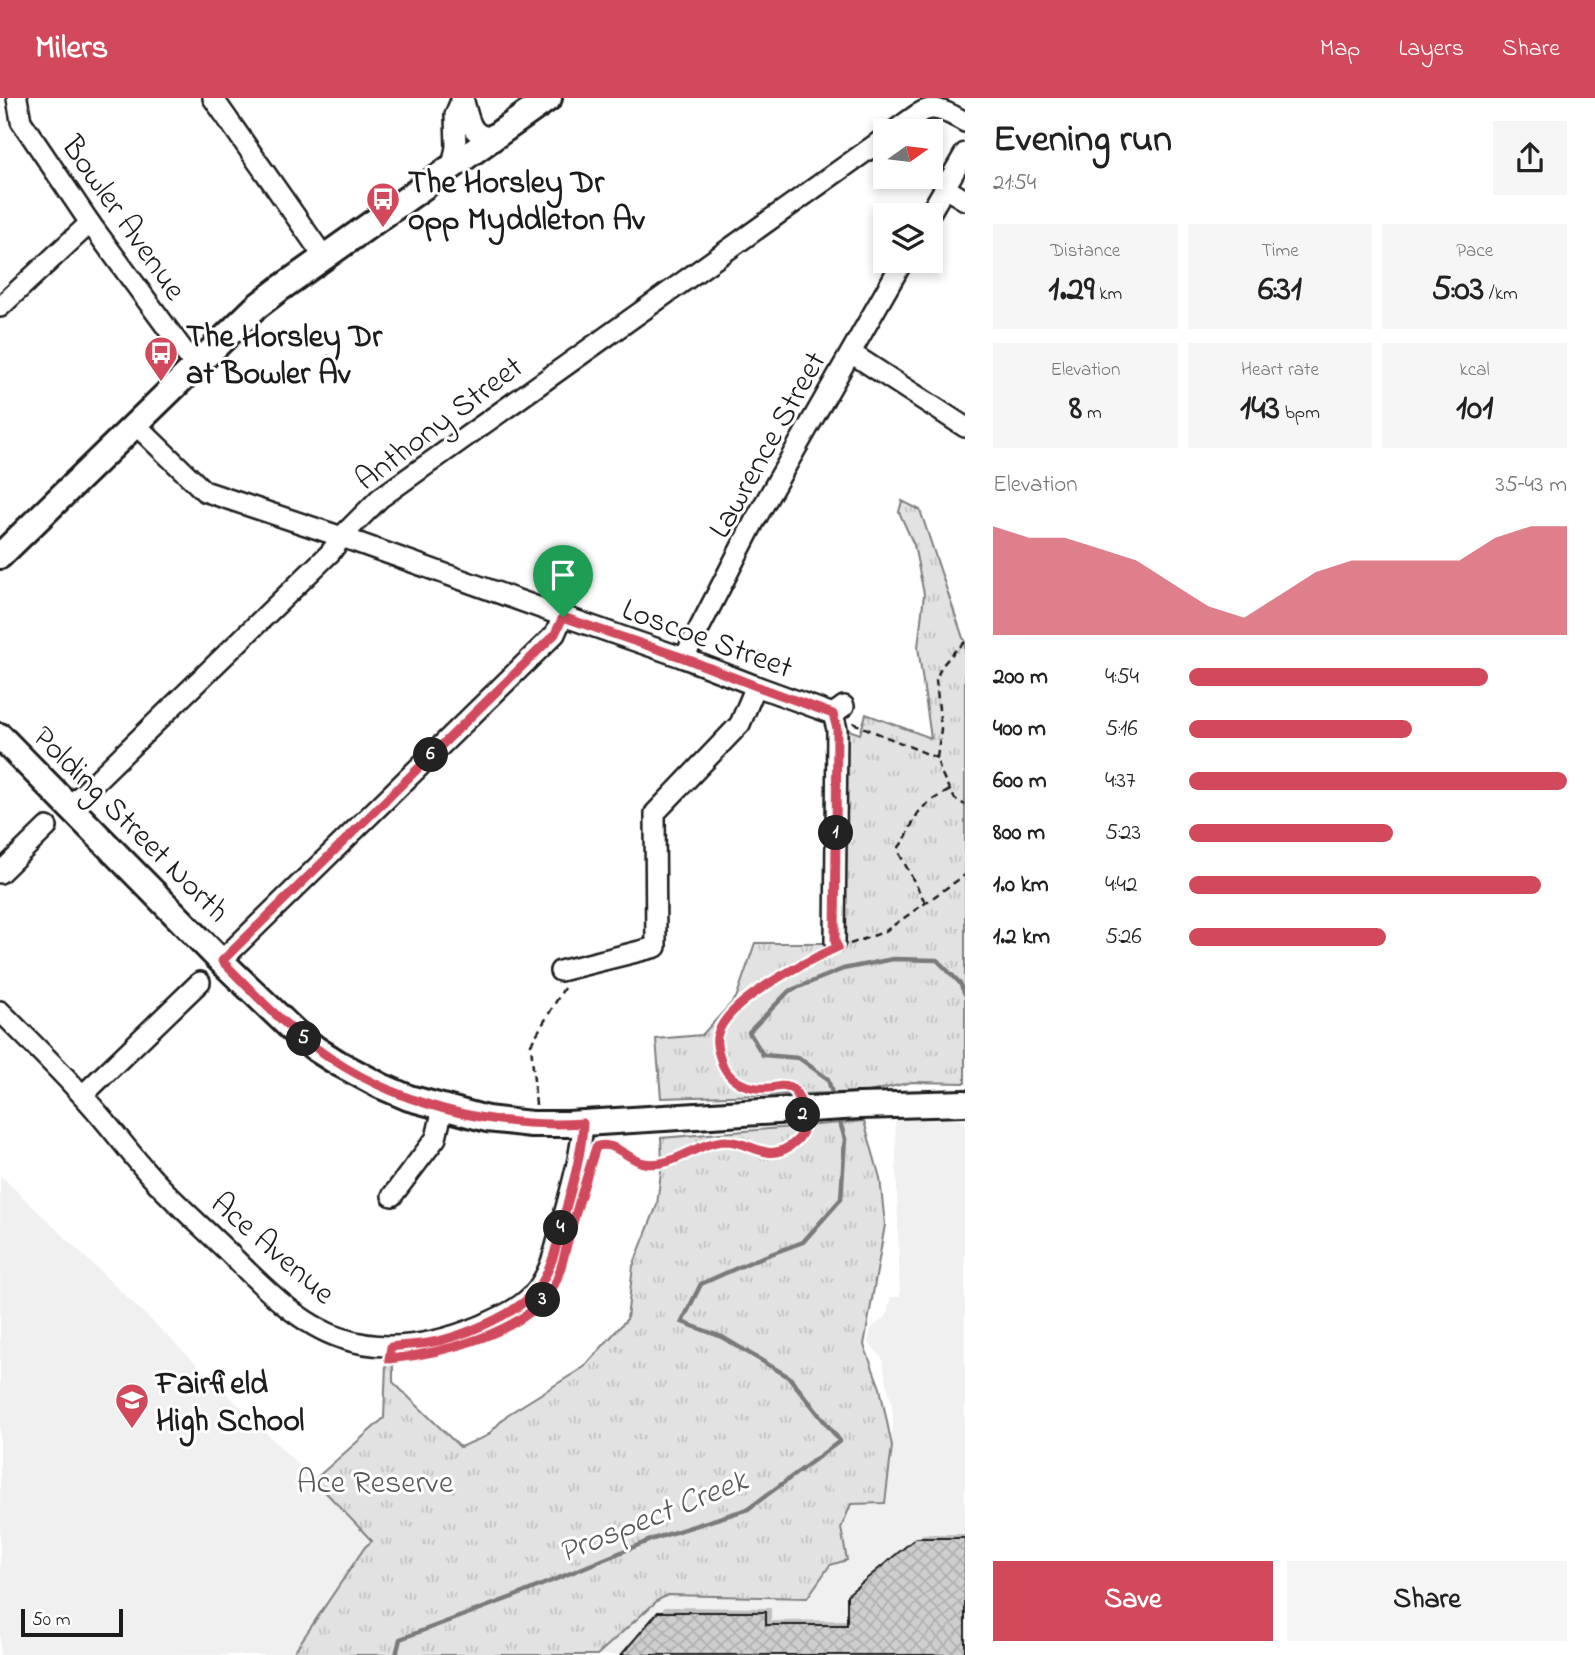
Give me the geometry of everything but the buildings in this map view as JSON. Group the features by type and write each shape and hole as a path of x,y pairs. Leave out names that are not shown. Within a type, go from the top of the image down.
{"main road":[{"path":"0,555 256,307 549,98"},
{"name":"Polding Street North","path":"0,736 296,1033 338,1063 409,1098 487,1119 531,1124 965,1103"}],"street":[{"name":"Bowler Avenue","path":"17,98 20,121 90,223 195,366"},
{"path":"213,98 324,257"},
{"path":"462,98 471,126 483,136 496,136"},
{"path":"452,167 456,147 455,115 462,98"},
{"path":"911,119 923,110 938,108 965,122"},
{"name":"Anthony Street","path":"69,807 330,553 380,498 873,146"},
{"path":"936,203 965,153"},
{"path":"945,188 965,200"},
{"path":"0,307 90,223"},
{"name":"Lawrence Street","path":"684,658 754,522 896,273"},
{"path":"851,352 965,427"},
{"name":"Loscoe Street","path":"136,425 204,491 342,537 756,686 839,710"},
{"path":"222,961 555,634 563,617"},
{"path":"568,969 656,947 655,813 740,724 756,686"},
{"path":"836,944 839,710"},
{"path":"0,873 47,827"},
{"path":"83,1095 200,982"},
{"name":"Ace Avenue","path":"0,1011 83,1095 147,1172 252,1275 294,1312 340,1338 381,1346 430,1343 466,1332 512,1311 537,1290 551,1265 577,1164 583,1123"},
{"path":"392,1196 436,1138 443,1108"}],"path":[{"path":"965,642 941,667 936,680 941,729 937,758 955,799 965,804"},
{"path":"839,710 854,724 937,758"},
{"path":"925,904 899,853 899,847 927,803 950,790"},
{"path":"594,1154 596,1147 608,1145 635,1161 647,1164 662,1163 706,1144 724,1141 741,1143 762,1152 772,1153 785,1150 795,1143 803,1133 790,1087 760,1088 741,1083 727,1074 717,1050 717,1035 723,1023 743,1001 759,989 836,944 867,939 884,932 965,875"},
{"path":"537,1110 531,1044 568,969"}],"shaded area":[{"path":"895,1119 965,1120 965,1655 597,1655 658,1600 668,1595 682,1595 847,1560 841,1528 851,1504 892,1446 893,1411 882,1358 868,1342 871,1328 886,1317 891,1297 900,1297"},
{"name":"Fairfield High School","path":"0,1175 213,1380 372,1540 292,1655 0,1655"}],"green space":[{"path":"902,501 920,510 965,640 965,1083 912,1082 869,1092 661,1098 656,1039 702,1035 736,998 755,943 842,943 843,728 860,734 866,714 931,738 918,647 924,594 914,545 899,512"},
{"name":"Ace Reserve","path":"864,1121 880,1178 885,1225 864,1345 880,1388 892,1446 885,1503 851,1504 841,1528 847,1560 830,1565 807,1598 668,1595 658,1600 597,1655 292,1655 365,1547 372,1541 314,1480 384,1418 386,1363 393,1363 393,1382 460,1447 487,1436 507,1415 584,1367 627,1319 633,1266 657,1205 662,1163 661,1138"}],"waterway":[{"name":"Prospect Creek","path":"834,1100 828,1079 799,1058 763,1055 749,1032 789,991 843,969 893,959 937,960 960,983 965,994"},
{"name":"Prospect Creek","path":"396,1655 400,1639 515,1596 653,1539 748,1509 840,1441 789,1377 722,1337 682,1322 701,1284 803,1242 841,1199 845,1139 838,1115"}],"place":[{"name":"The Horsley Dr opp Myddleton Av","path":"383,229"},
{"name":"The Horsley Dr at Bowler Av","path":"161,383"},
{"name":"Fairfield High School","path":"132,1430"}],"route":[{"path":"563,617 684,658 833,714 837,729 835,942 838,947 812,958 759,989 743,1001 723,1023 717,1035 717,1050 727,1074 741,1083 760,1088 784,1086 796,1092 800,1100 803,1133 785,1150 772,1153 762,1152 741,1143 724,1141 706,1144 662,1163 647,1164 635,1161 608,1145 596,1147 558,1278 543,1300 515,1322 477,1339 437,1352 389,1359 391,1347 430,1343 466,1332 512,1311 537,1290 551,1265 577,1164 583,1123 531,1124 487,1119 409,1098 381,1086 316,1049 222,961 555,634 563,617"}]}
